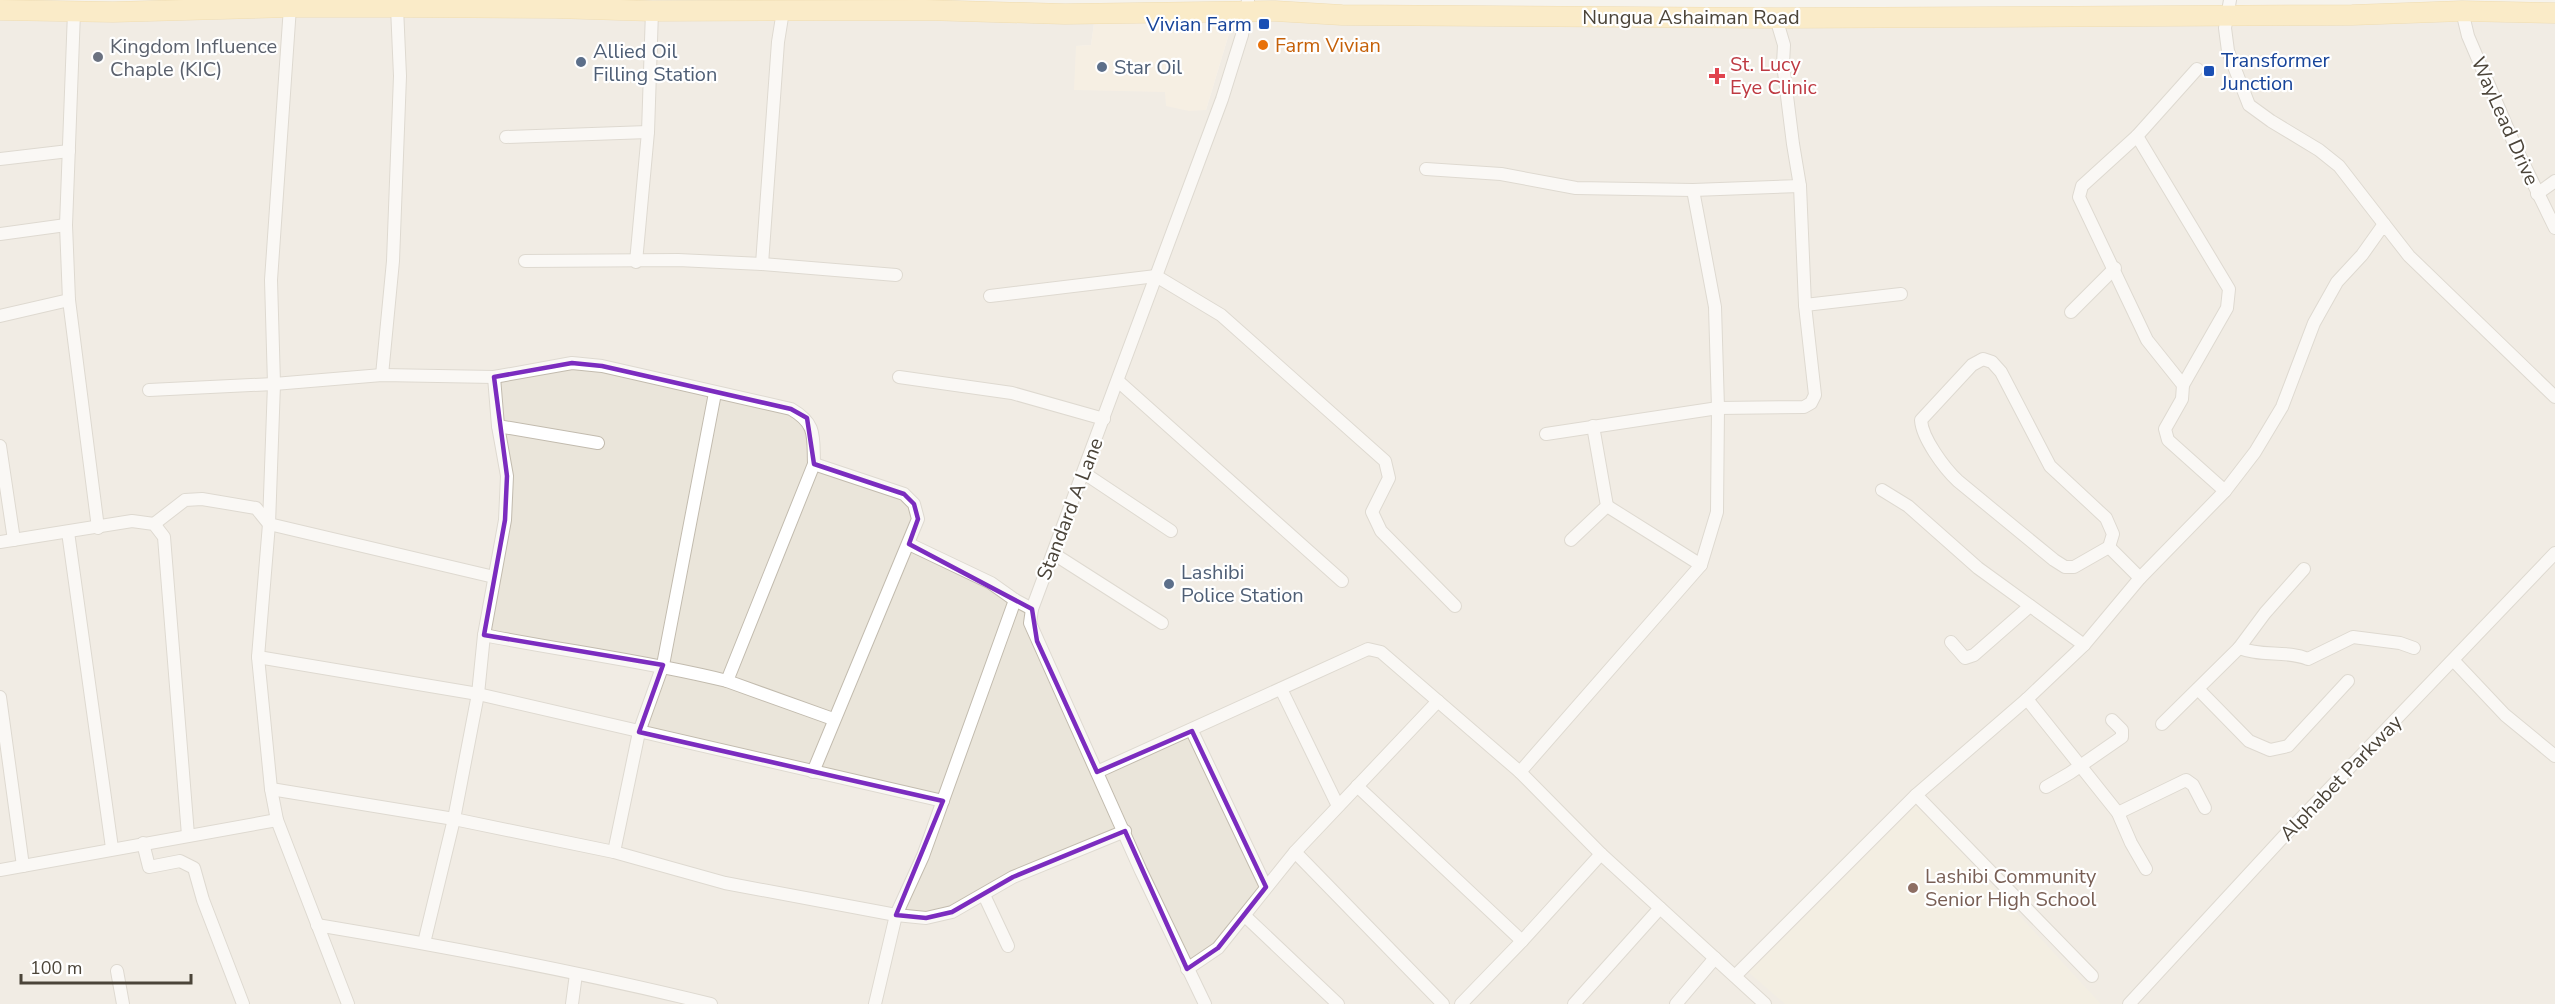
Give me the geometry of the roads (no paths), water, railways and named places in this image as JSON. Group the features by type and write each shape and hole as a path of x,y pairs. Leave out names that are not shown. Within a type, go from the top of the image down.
{"main road":[{"name":"Nungua Ashaiman Road","path":"0,10 74,12 397,7 783,11 1275,5 1342,15 1776,18 2228,8 2352,15 2461,6 2486,0"},
{"name":"Nungua Ashaiman Road","path":"2461,6 2555,14"}],"street":[{"name":"Standard A Lane","path":"1205,1004 1030,623 1032,609 1222,99 1248,5"},
{"name":"WayLead Drive","path":"2461,6 2468,36 2537,194 2555,228"},
{"path":"290,7 271,280 274,384 269,524 258,657 271,789 277,820 348,1004"},
{"path":"382,375 393,251 400,76 397,7"},
{"path":"2228,8 2225,28 2228,51 2249,105 2319,150 2339,166 2409,256 2555,397"},
{"path":"636,262 648,132 652,11"},
{"path":"762,264 778,42 783,11"},
{"path":"74,12 66,225 69,300 98,528"},
{"path":"1546,434 1718,408 1804,407 1815,395 1805,305 1800,186 1792,144 1784,45 1776,18"},
{"path":"2183,386 2147,340 2115,268 2079,197 2082,186 2137,136 2197,69"},
{"path":"506,137 648,132"},
{"path":"2137,136 2229,289 2227,308 2183,386 2182,399 2165,429 2168,440 2225,490"},
{"path":"0,159 69,151"},
{"path":"1425,168 1501,174 1576,188 1694,190 1800,186"},
{"path":"2537,194 2555,181"},
{"path":"1520,772 1701,565 1717,512 1718,408 1714,307 1694,190"},
{"path":"1735,976 1916,795 2027,699 2084,645 2140,578 2225,490 2255,452 2282,407 2314,323 2337,282 2362,255 2384,224"},
{"path":"0,234 66,225"},
{"path":"525,261 678,260 896,275"},
{"path":"2071,312 2115,268"},
{"path":"990,296 1156,276 1221,315 1385,461 1389,478 1372,512 1374,519 1381,531 1455,606"},
{"path":"1805,305 1901,294"},
{"path":"0,316 69,300"},
{"path":"1983,360 1992,362 2001,372 2050,466 2106,518 2113,534 2109,547 2074,567 2065,567 1948,471 1929,440 1921,420 1972,365 1983,360"},
{"path":"149,390 274,384 382,375 494,377 572,363 602,366 791,409 807,418 813,435 814,464 727,681"},
{"path":"424,943 454,819 478,694 484,635 505,520 507,476 498,426 494,377"},
{"path":"899,377 1012,393 1104,419"},
{"path":"1118,381 1342,581"},
{"path":"614,852 639,732 663,665 715,393"},
{"path":"498,426 598,443"},
{"path":"1593,426 1608,506 1701,565"},
{"path":"0,446 14,540"},
{"path":"813,772 833,719 918,519 914,504 904,494 814,464"},
{"path":"1084,473 1171,531"},
{"path":"1882,490 1908,506 1978,568 1999,581 2084,645"},
{"path":"154,524 185,500 202,499 256,508 269,524 494,577"},
{"path":"1571,540 1608,506"},
{"path":"0,542 132,521 154,524 164,537 188,835"},
{"path":"68,532 112,848"},
{"path":"909,544 991,583 1032,609"},
{"path":"2109,547 2140,578"},
{"name":"Alphabet Parkway","path":"2129,1004 2284,836 2555,553"},
{"path":"1054,554 1162,623"},
{"path":"2162,724 2240,648 2265,613 2304,569"},
{"path":"876,1004 896,915 923,856 1015,600"},
{"path":"1952,642 1965,658 1974,655 2030,606"},
{"path":"484,635 571,652 663,665 727,681 833,719"},
{"path":"2240,648 2261,653 2295,654 2308,658 2353,637 2400,643 2414,648"},
{"path":"1097,772 1192,731 1368,649 1375,649 1382,652 1520,772 1601,854 1766,1004"},
{"path":"258,657 478,694 943,801"},
{"path":"2454,661 2505,715 2555,756"},
{"path":"2198,689 2249,741 2270,750 2288,746 2348,681"},
{"path":"1281,689 1338,806"},
{"path":"0,697 23,866"},
{"path":"2027,699 2118,813 2131,843 2146,868"},
{"path":"1187,969 1218,948 1295,852 1438,701"},
{"path":"2046,787 2122,737 2122,730 2112,720"},
{"path":"1192,731 1266,887"},
{"path":"2118,813 2186,780 2193,785 2205,808"},
{"path":"1357,786 1522,941"},
{"path":"271,789 454,819 614,852 725,882 896,915 926,918 952,912 1029,870 1125,831"},
{"path":"1916,795 2092,976"},
{"path":"0,870 277,820"},
{"path":"143,843 149,867 180,861 194,868 203,900 243,1004"},
{"path":"1295,852 1443,1004"},
{"path":"1461,1004 1601,854"},
{"path":"984,895 1008,946"},
{"path":"1574,1004 1660,908"},
{"path":"1245,916 1338,1004"},
{"path":"317,925 424,943 711,1004"},
{"path":"1676,1004 1715,958"},
{"path":"117,971 123,1004"},
{"path":"572,1004 576,974"}],"place":[{"name":"Vivian Farm","path":"1264,24"},
{"name":"Farm Vivian","path":"1263,45"},
{"name":"Kingdom Influence Chaple (KIC)","path":"98,57"},
{"name":"Allied Oil Filling Station","path":"581,62"},
{"name":"Star Oil","path":"1102,67"},
{"name":"Transformer Junction","path":"2209,71"},
{"name":"St. Lucy Eye Clinic","path":"1717,76"},
{"name":"Lashibi Police Station","path":"1169,584"},
{"name":"Lashibi Community Senior High School","path":"1913,888"}]}
